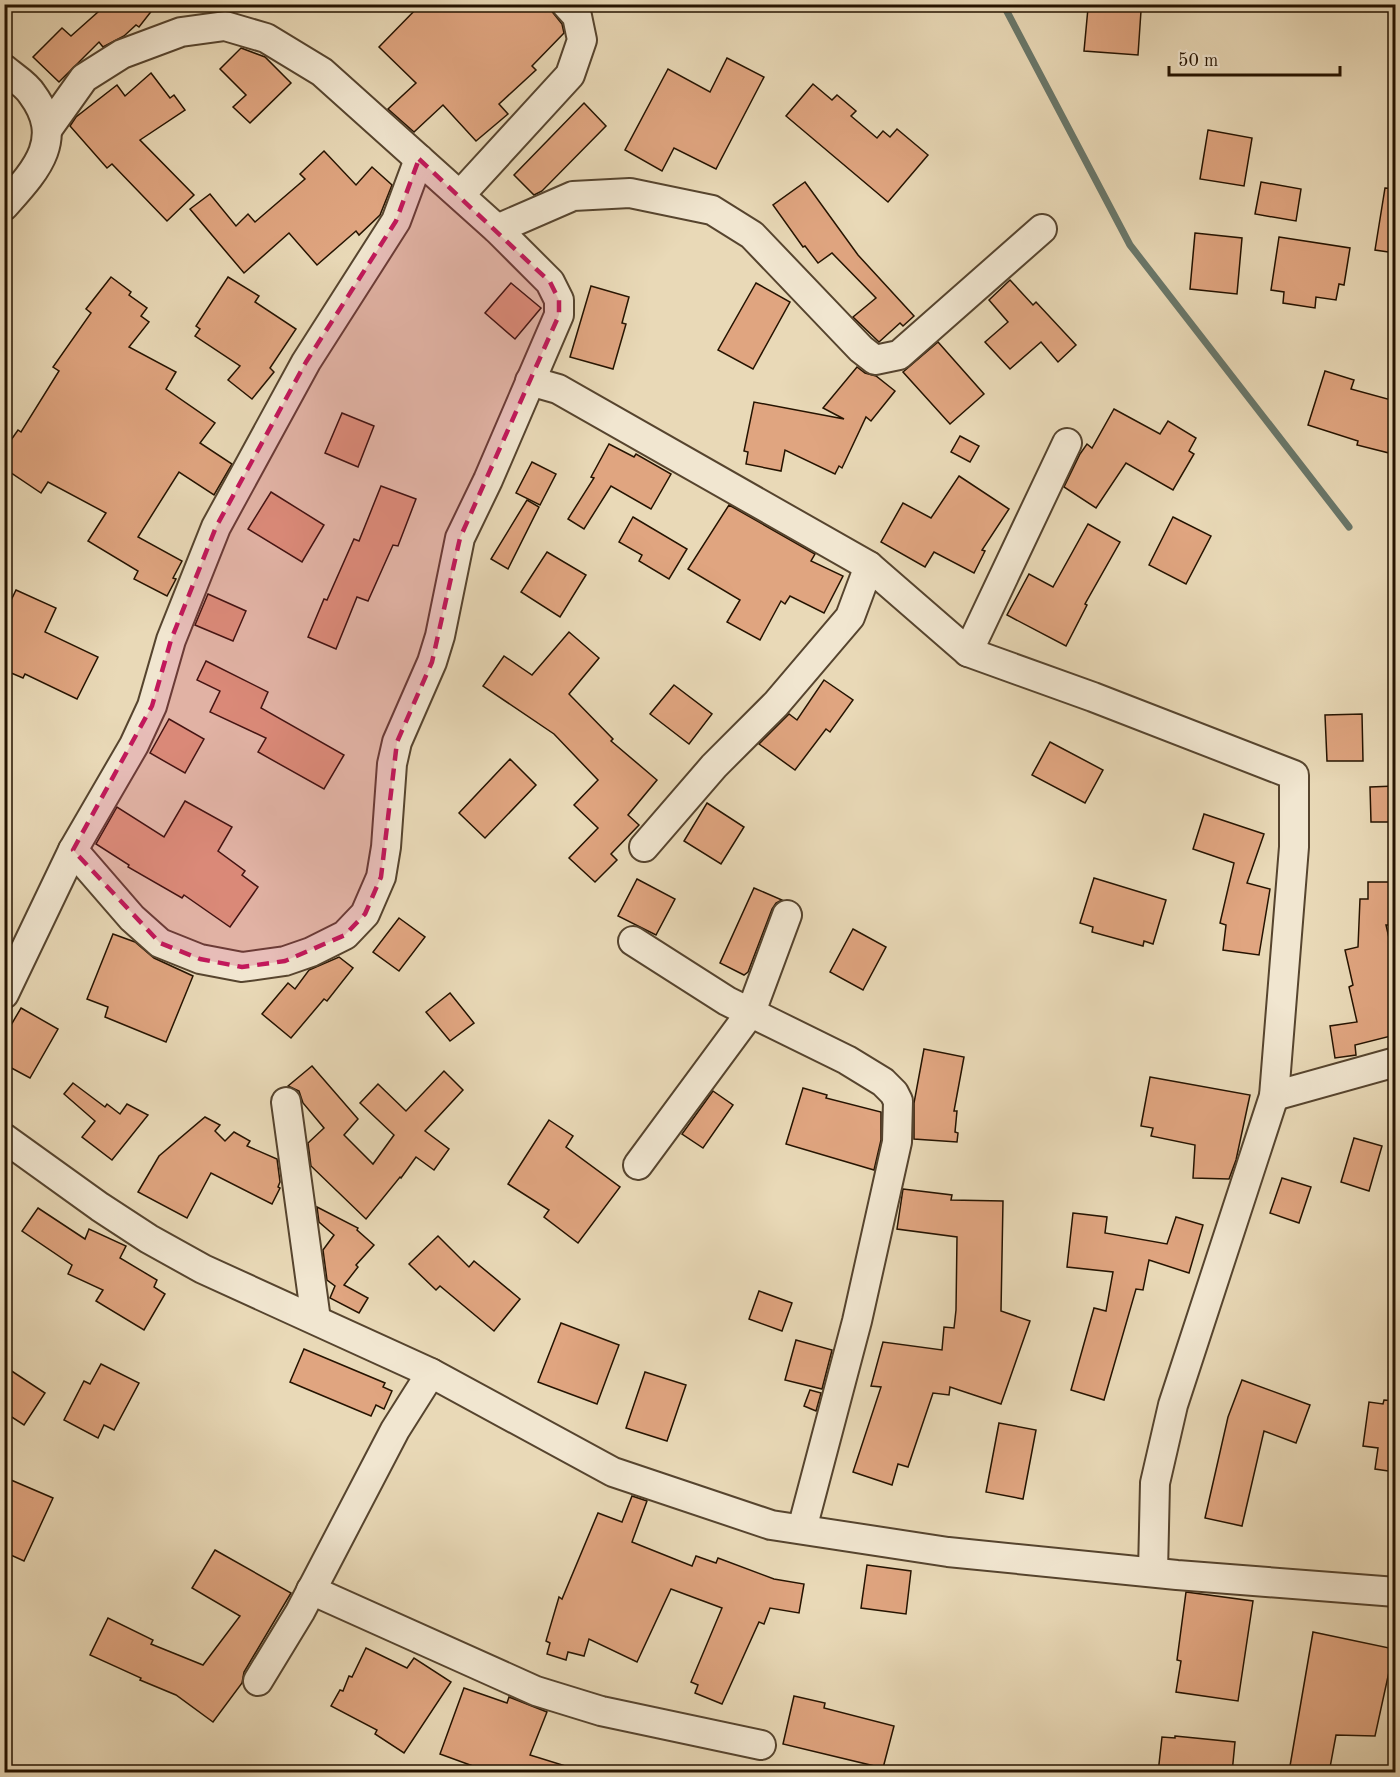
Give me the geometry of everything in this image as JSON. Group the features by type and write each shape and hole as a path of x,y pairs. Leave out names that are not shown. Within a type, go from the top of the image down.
{"street":[{"path":"460,195 570,75 582,40 577,16 566,4"},
{"path":"47,130 84,78 122,54 181,32 225,26 266,38 322,72 460,195 498,229 550,282 559,300 559,315 488,480 460,538 440,636 432,662 397,742 392,764 386,847 381,877 365,914 345,935 311,952 285,961 242,967 200,959 160,943 132,918 73,850"},
{"path":"4,69 32,92 42,111 47,130 46,148 35,171 4,206"},
{"path":"4,994 73,850 134,745 152,706 171,640 216,527 306,362 396,220 419,159"},
{"path":"498,229 573,195 630,193 712,210 752,235 861,349 875,360 899,355 1042,229"},
{"path":"530,381 558,389 868,566 968,652 1093,697 1294,775 1294,847 1274,1096 1173,1405 1155,1483 1153,1572"},
{"path":"968,652 1067,443"},
{"path":"644,847 714,766 776,704 850,617 868,566"},
{"path":"638,1165 751,1012 787,915"},
{"path":"633,941 727,1000 847,1060 883,1082 894,1093 898,1101 897,1142 857,1321 802,1529"},
{"path":"1274,1096 1395,1062"},
{"path":"286,1102 316,1320"},
{"path":"4,1138 100,1207 149,1239 203,1269 431,1373 613,1472 771,1525 948,1552 1395,1592"},
{"path":"258,1681 311,1590 395,1430 431,1373"},
{"path":"311,1590 536,1691 601,1711 761,1744"}],"highlighted area":[{"path":"419,159 550,282 559,300 559,315 460,538 432,662 397,742 381,877 365,914 345,935 285,961 242,967 200,959 160,943 73,850 152,706 171,640 216,527 306,362 396,221"}],"building":[{"path":"107,4 157,4 139,27 136,25 124,36 103,47 99,42 59,82 33,57 62,28 71,36"},
{"path":"421,4 546,4 562,24 564,33 532,66 536,70 499,104 508,114 476,141 443,105 414,132 388,109 416,83 379,47"},
{"path":"1088,8 1141,11 1138,55 1084,51"},
{"path":"241,48 265,57 291,83 250,123 233,107 246,95 220,69"},
{"path":"727,58 764,77 716,169 674,148 662,171 625,150 668,69 710,92"},
{"path":"151,73 170,98 174,95 185,110 140,140 194,195 167,221 112,164 107,168 70,126 76,117 117,85 125,96"},
{"path":"813,84 832,100 837,95 856,111 851,116 877,138 883,131 890,137 897,129 928,155 888,202 786,116"},
{"path":"584,103 606,126 542,191 534,195 514,175"},
{"path":"1208,130 1252,138 1244,186 1200,179"},
{"path":"324,151 356,185 372,167 392,185 380,215 359,235 356,231 317,265 289,233 244,273 190,209 210,194 236,226 248,214 255,222 305,179 300,174"},
{"path":"805,182 858,255 914,316 903,326 900,323 879,342 853,317 876,298 832,253 818,263 805,246 803,247 773,205"},
{"path":"1261,182 1301,189 1296,221 1255,214"},
{"path":"1385,188 1395,189 1395,253 1375,250"},
{"path":"1195,233 1242,238 1237,294 1190,289"},
{"path":"1279,237 1350,248 1344,285 1339,284 1336,300 1316,297 1315,308 1283,303 1284,292 1271,290"},
{"path":"111,277 131,292 129,295 147,308 141,316 149,322 129,347 176,372 166,389 215,423 200,443 232,464 214,495 179,472 138,537 182,561 167,596 134,579 138,571 88,541 106,513 48,482 41,493 4,468 4,450 18,430 21,432 59,371 53,367 91,313 86,309"},
{"path":"228,277 259,296 255,302 296,329 270,368 274,372 252,399 228,380 240,366 195,336 200,329 196,326"},
{"path":"1010,280 1033,305 1036,302 1076,345 1058,362 1041,342 1010,369 985,342 1008,322 989,300"},
{"path":"511,283 541,308 515,339 485,313"},
{"path":"756,283 790,302 753,369 718,350"},
{"path":"591,286 629,297 622,323 626,324 613,369 570,357"},
{"path":"938,342 984,394 950,424 903,372"},
{"path":"857,367 865,373 876,376 895,391 871,421 866,417 842,468 839,466 835,474 785,450 781,471 746,464 748,452 744,451 754,402 844,419 823,408"},
{"path":"1325,371 1354,380 1351,389 1395,401 1395,430 1389,453 1357,445 1358,441 1308,425"},
{"path":"1114,409 1160,434 1168,421 1196,438 1189,451 1194,454 1173,490 1126,463 1096,508 1064,487 1080,454 1087,444 1092,448"},
{"path":"342,413 374,426 358,467 325,453"},
{"path":"960,436 979,446 970,462 951,452"},
{"path":"609,444 634,457 636,454 671,474 651,509 611,486 584,529 568,519 594,478 591,477"},
{"path":"532,462 556,474 540,505 516,493"},
{"path":"959,476 1009,509 982,550 985,551 974,573 934,552 925,567 881,542 903,503 931,518"},
{"path":"381,486 416,499 398,546 393,545 368,601 357,597 336,649 308,637 354,539 359,541"},
{"path":"271,492 324,525 302,562 248,529"},
{"path":"527,500 539,507 508,569 491,559"},
{"path":"729,505 815,554 811,561 843,576 824,613 790,596 785,604 781,601 760,640 727,622 740,600 688,569"},
{"path":"633,517 687,549 669,579 639,561 642,555 619,542"},
{"path":"1173,517 1211,536 1186,584 1149,565"},
{"path":"1088,524 1120,542 1085,604 1087,605 1066,646 1007,615 1029,574 1053,587"},
{"path":"547,552 586,575 560,617 521,592"},
{"path":"16,590 56,608 45,632 98,657 77,699 25,674 23,678 4,670 4,615"},
{"path":"208,594 246,611 233,641 195,625"},
{"path":"569,632 599,658 569,694 613,739 611,741 657,780 628,815 639,825 611,854 617,860 595,882 569,858 598,828 574,805 598,780 554,734 483,686 504,656 532,675"},
{"path":"206,661 268,692 261,708 344,755 324,789 258,752 266,738 210,712 220,691 197,680"},
{"path":"824,680 853,700 830,732 826,729 795,770 759,744 789,714 797,720"},
{"path":"674,685 712,714 689,744 650,714"},
{"path":"1362,714 1363,761 1327,761 1325,715"},
{"path":"169,719 204,739 185,773 150,753"},
{"path":"1050,742 1103,770 1085,803 1032,775"},
{"path":"510,759 536,785 485,838 459,813"},
{"path":"1395,786 1395,822 1371,822 1370,787"},
{"path":"185,801 232,827 218,851 245,871 242,875 258,887 230,927 184,895 182,898 128,867 129,865 96,844 117,807 164,837"},
{"path":"707,803 744,827 721,864 684,841"},
{"path":"1204,814 1264,834 1247,883 1270,889 1259,955 1223,950 1226,925 1220,923 1234,863 1193,849"},
{"path":"1094,878 1166,900 1153,944 1144,941 1143,946 1092,932 1093,927 1080,923"},
{"path":"637,879 675,899 656,935 618,916"},
{"path":"1368,882 1395,882 1395,925 1386,925 1395,964 1395,1035 1355,1045 1356,1055 1335,1058 1330,1026 1357,1022 1349,987 1353,985 1345,950 1358,947 1360,899 1368,899"},
{"path":"754,888 782,900 772,909 748,972 744,975 720,963"},
{"path":"399,918 425,937 399,971 373,952"},
{"path":"853,929 886,947 863,990 830,972"},
{"path":"113,934 135,942 154,958 193,976 166,1042 105,1017 108,1007 87,999"},
{"path":"339,957 353,968 327,1001 324,999 291,1038 262,1014 288,983 295,989 309,970"},
{"path":"450,993 474,1023 450,1041 426,1012"},
{"path":"21,1008 58,1029 30,1078 4,1064 4,1037"},
{"path":"924,1049 964,1057 954,1111 957,1111 955,1132 958,1133 957,1142 914,1139 914,1103"},
{"path":"312,1066 358,1119 344,1135 373,1164 394,1135 360,1103 378,1084 406,1111 444,1071 463,1090 425,1131 449,1149 434,1170 416,1157 366,1219 311,1166 308,1143 324,1128 303,1103 299,1091 288,1086"},
{"path":"1150,1077 1250,1095 1236,1160 1229,1179 1193,1178 1195,1145 1151,1136 1153,1128 1141,1126"},
{"path":"73,1083 105,1107 107,1104 120,1114 127,1104 148,1115 112,1160 82,1137 95,1121 64,1094"},
{"path":"803,1088 827,1095 826,1098 881,1112 881,1140 874,1170 786,1144"},
{"path":"713,1091 733,1105 703,1148 682,1134"},
{"path":"205,1117 220,1125 215,1131 225,1141 234,1132 250,1141 247,1146 277,1159 280,1182 278,1187 280,1188 272,1204 211,1173 187,1218 138,1192 159,1156"},
{"path":"549,1120 573,1136 566,1147 620,1187 578,1243 544,1217 549,1210 508,1184"},
{"path":"1354,1138 1382,1146 1369,1191 1341,1182"},
{"path":"1282,1178 1311,1187 1299,1223 1270,1213"},
{"path":"903,1189 952,1195 951,1200 1003,1201 1001,1311 1030,1321 1001,1404 950,1387 949,1395 933,1393 908,1467 898,1464 892,1485 853,1472 881,1387 871,1386 883,1342 942,1350 944,1327 954,1328 956,1310 957,1237 897,1229"},
{"path":"317,1207 358,1228 357,1230 374,1245 356,1265 358,1267 344,1285 368,1298 359,1313 330,1298 335,1286 327,1280 323,1250 334,1235 319,1222"},
{"path":"38,1208 85,1239 89,1229 126,1246 120,1258 157,1280 154,1287 165,1294 144,1330 96,1301 103,1290 68,1274 72,1265 22,1231"},
{"path":"1073,1213 1107,1217 1105,1233 1167,1244 1176,1217 1203,1225 1189,1273 1149,1260 1143,1290 1136,1289 1104,1400 1071,1390 1094,1308 1106,1311 1113,1272 1067,1267"},
{"path":"438,1236 469,1267 474,1261 520,1299 494,1331 440,1286 436,1290 409,1264"},
{"path":"759,1291 792,1303 782,1331 749,1319"},
{"path":"561,1323 619,1345 597,1404 538,1382"},
{"path":"796,1340 832,1350 822,1389 785,1380"},
{"path":"304,1349 385,1383 383,1387 392,1391 384,1409 376,1405 371,1416 290,1382"},
{"path":"101,1364 139,1383 114,1430 104,1425 98,1438 64,1420 84,1381 90,1384"},
{"path":"4,1366 45,1393 24,1425 4,1412"},
{"path":"645,1372 686,1385 667,1441 626,1428"},
{"path":"1242,1380 1310,1405 1296,1443 1264,1431 1242,1526 1205,1518 1228,1417"},
{"path":"810,1390 821,1393 816,1411 804,1406"},
{"path":"1384,1400 1395,1401 1395,1472 1375,1469 1378,1448 1363,1446 1369,1402 1383,1404"},
{"path":"999,1423 1036,1430 1023,1499 986,1492"},
{"path":"4,1477 53,1498 24,1561 4,1552"},
{"path":"632,1496 647,1501 632,1542 692,1566 696,1556 716,1563 718,1558 774,1579 804,1584 799,1613 770,1608 764,1624 759,1622 722,1704 695,1693 698,1685 691,1682 722,1608 671,1589 637,1662 589,1639 584,1656 568,1652 566,1660 547,1654 550,1643 546,1641 559,1597 562,1599 598,1513 622,1522"},
{"path":"215,1550 291,1593 244,1672 242,1683 213,1722 176,1695 90,1655 108,1618 153,1640 151,1644 203,1665 240,1616 192,1588"},
{"path":"867,1565 911,1571 906,1614 861,1608"},
{"path":"1186,1592 1253,1601 1238,1701 1176,1692 1181,1661 1177,1660"},
{"path":"1313,1632 1394,1649 1375,1736 1336,1735 1329,1773 1290,1766"},
{"path":"366,1648 407,1668 414,1658 451,1682 404,1753 375,1734 377,1730 331,1706 340,1690 343,1691 349,1676 352,1677"},
{"path":"464,1688 507,1703 509,1697 547,1712 530,1755 572,1768 571,1773 492,1773 440,1754"},
{"path":"794,1696 825,1703 824,1708 894,1726 883,1768 783,1744"},
{"path":"1175,1736 1235,1742 1232,1773 1158,1773 1162,1737 1175,1738"}],"waterway":[{"path":"1003,4 1130,245 1349,527"}]}
